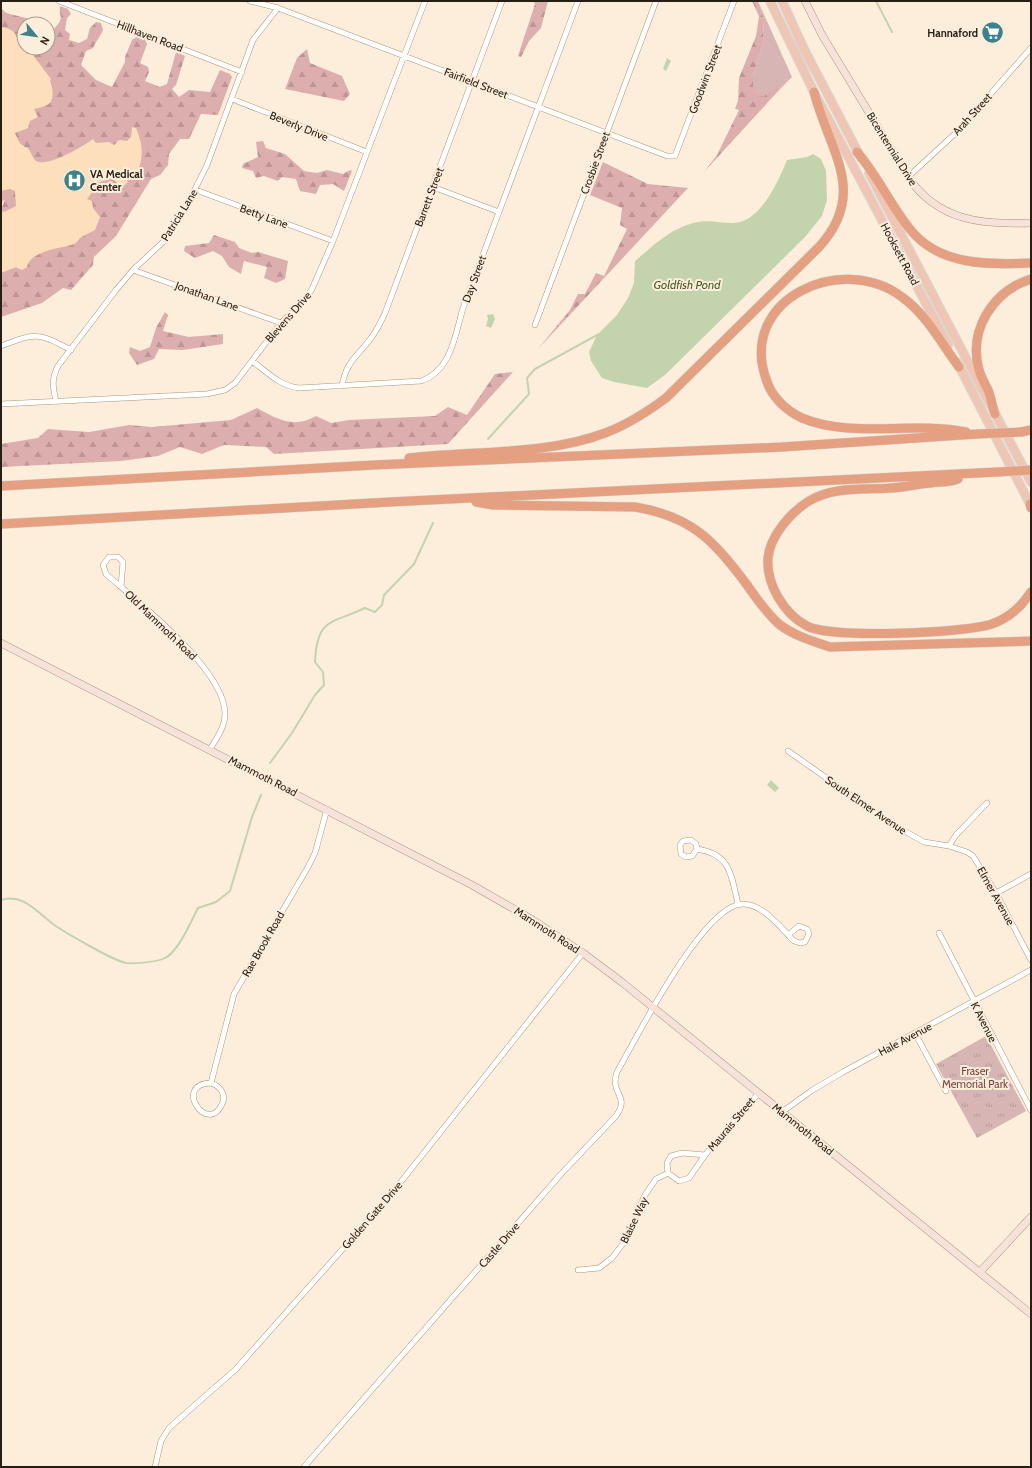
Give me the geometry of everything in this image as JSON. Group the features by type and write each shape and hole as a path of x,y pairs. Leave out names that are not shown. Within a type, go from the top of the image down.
{"highway":[{"path":"374,464 433,455 539,448 572,443 621,427 638,418 666,398 809,258 834,229 842,207 844,179 820,116 814,92"},
{"path":"857,152 872,169 909,228 931,247 949,256 979,263 1031,263"},
{"path":"959,367 919,311 902,296 890,289 867,281 841,279 829,281 818,283 796,293 776,311 770,320 762,340 762,364 767,383 784,406 801,417 813,422 837,427 938,427 977,434"},
{"path":"995,414 988,391 979,372 976,349 981,325 986,314 1000,296 1019,283 1031,279"},
{"path":"1,486 374,464 782,447 1031,431"},
{"path":"1,524 1031,470"},
{"path":"972,473 955,480 892,488 838,491 810,500 792,512 777,534 768,558 771,579 780,600 792,616 807,626 825,632 850,634 970,629 994,623 1014,611 1031,592"},
{"path":"457,499 493,505 635,507 667,515 694,528 717,546 766,611 780,624 801,638 830,646 1031,641"}],"main road":[{"name":"Hooksett Road","path":"770,1 814,92 1031,506"},
{"name":"Hooksett Road","path":"782,1 805,51 857,152 1031,482"},
{"name":"Bicentennial Drive","path":"805,1 822,35 908,177 924,196 954,215 983,222 1031,223"},
{"name":"Mammoth Road","path":"1,643 327,809 472,885 533,920 583,953 654,1008 758,1094 1031,1314"},
{"path":"980,1272 1031,1217"}],"street":[{"name":"Fairfield Street","path":"250,1 278,8 667,156 675,156"},
{"name":"Blevens Drive","path":"1,404 213,393 230,387 281,323 310,294 333,241 425,1"},
{"name":"Barrett Street","path":"342,386 344,376 350,362 371,339 385,313 502,1"},
{"name":"Day Street","path":"252,361 289,387 299,388 421,381 438,372 449,355 463,308 578,1"},
{"name":"Crosbie Street","path":"535,325 656,1"},
{"name":"Goodwin Street","path":"675,156 734,1"},
{"name":"Hillhaven Road","path":"62,2 242,72"},
{"name":"Patricia Lane","path":"56,401 52,387 55,373 133,270 163,242 196,190 232,99 253,40 278,8"},
{"name":"Arah Street","path":"908,177 959,130 1031,48"},
{"name":"Beverly Drive","path":"232,99 367,152"},
{"path":"433,187 499,212"},
{"name":"Betty Lane","path":"196,190 333,241"},
{"name":"Jonathan Lane","path":"133,270 281,323"},
{"path":"1,346 25,337 36,335 49,338 71,350"},
{"name":"Old Mammoth Road","path":"121,587 123,562 118,557 109,557 103,565 104,571 121,587 169,630 191,653 213,680 222,699 224,719 220,732 210,749"},
{"name":"South Elmer Avenue","path":"788,751 892,824 918,839 931,844 949,846"},
{"path":"949,846 987,803"},
{"name":"Rae Brook Road","path":"211,1083 234,994 308,867 315,853 327,809"},
{"name":"Elmer Avenue","path":"949,846 967,852 973,856 996,893 1031,960"},
{"path":"697,849 714,853 723,860 732,877 738,904 756,907 788,935"},
{"path":"996,893 1031,874"},
{"name":"Castle Drive","path":"304,1467 561,1174 616,1116 622,1104 621,1097 615,1087 615,1079 672,976 693,945 723,914 738,904"},
{"name":"K Avenue","path":"939,933 1031,1110"},
{"name":"Golden Gate Drive","path":"155,1467 161,1440 169,1428 236,1369 388,1198 583,953"},
{"name":"Hale Avenue","path":"782,1112 811,1091 1031,970"},
{"path":"915,1033 946,1090"},
{"path":"211,1083 216,1085 222,1092 224,1101 219,1110 205,1113 196,1108 193,1098 197,1088 201,1085 211,1083"},
{"name":"Maurais Street","path":"705,1155 692,1153 674,1154 668,1159 668,1173 675,1179 684,1180 694,1172 705,1155 758,1094"},
{"name":"Blaise Way","path":"599,1268 612,1258 625,1241 645,1196 656,1179 668,1173"}],"shaded area":[{"name":"VA Medical Center","path":"1,18 16,23 16,56 56,56 56,53 79,66 90,83 186,130 113,230 1,316"}],"green space":[{"path":"533,1 548,1 541,28 529,41 521,57 518,56 535,4"},
{"path":"752,1 758,1 764,19 763,44 753,75 753,90 763,97 776,86 780,89 704,172 717,155 739,110 735,109 738,101 739,78 756,36 759,16"},
{"path":"758,1 792,77 780,89 776,86 763,98 753,90 753,75 763,44 764,19"},
{"path":"60,6 68,9 71,14 67,18 65,30 70,34 69,40 79,43 87,39 90,28 96,22 101,23 103,30 93,48 86,51 81,65 96,80 112,87 125,62 125,57 132,40 139,35 143,36 147,44 140,63 148,67 149,72 145,81 160,87 167,84 176,52 185,56 176,85 172,89 179,97 189,90 210,92 220,70 230,74 232,77 218,115 201,114 189,139 180,139 169,154 168,165 160,175 151,179 116,236 94,257 93,265 71,290 63,288 42,303 1,317 1,273 16,267 22,270 27,267 34,257 47,251 74,244 80,238 95,230 100,217 93,208 92,201 87,199 93,191 96,183 113,178 121,188 128,182 124,176 126,174 137,174 141,162 142,151 140,140 136,128 132,127 131,137 127,141 119,140 114,145 109,142 96,143 93,139 65,155 48,162 36,161 28,148 23,146 18,140 15,133 28,128 30,121 38,117 34,109 47,105 51,101 53,94 50,81 51,79 34,56 56,56 56,27 61,19"},
{"path":"1,8 6,13 18,16 16,16 16,36 11,30 1,27"},
{"path":"307,49 310,63 342,76 350,94 344,101 285,89 297,58"},
{"path":"263,141 266,148 285,154 304,171 317,173 327,170 343,174 350,170 352,171 344,191 333,184 320,185 316,194 300,191 296,179 282,177 278,181 264,176 256,178 253,171 242,168 243,164 258,157 256,142"},
{"path":"603,162 648,184 688,188 537,350 570,310 578,294 585,294 596,273 604,276 627,229 620,225 622,208 590,195"},
{"path":"10,189 15,191 16,206 4,212 1,210 5,200 1,201 1,191"},
{"path":"214,235 235,242 239,248 252,253 258,252 288,261 285,279 276,283 264,278 267,267 244,261 241,274 229,267 222,256 213,251 195,258 184,251 185,246 209,243"},
{"path":"165,312 168,315 163,331 189,337 223,334 223,344 183,350 159,349 154,359 137,365 129,353 130,347 140,351 150,347 156,328"},
{"path":"513,372 448,444 274,454 266,447 224,445 202,454 180,447 158,456 121,461 1,467 1,444 38,438 48,429 89,432 129,425 152,427 231,420 257,408 279,419 293,422 308,420 316,416 331,423 349,420 435,416 448,407 467,415 495,374"},
{"name":"Fraser Memorial Park","path":"986,1036 1026,1111 977,1138 936,1064"}],"water":[{"path":"667,58 671,61 666,71 663,69"},
{"name":"Goldfish Pond","path":"813,154 821,159 826,171 827,200 822,216 805,237 665,375 647,388 614,382 602,378 591,361 589,352 597,335 617,315 628,298 634,283 635,261 662,238 677,229 703,221 733,223 743,221 752,216 767,200 779,179 787,160 807,157"},
{"path":"493,314 495,319 491,328 486,326 488,319 487,315"},
{"path":"771,780 779,788 775,792 767,785"}],"waterway":[{"path":"876,1 892,32"},
{"path":"488,439 529,394 527,378 535,369 599,334"},
{"path":"270,763 292,733 315,695 324,685 323,672 315,662 316,647 323,629 335,620 365,608 375,612 382,605 384,595 414,564 433,523"},
{"path":"1,900 16,899 23,901 67,933 120,961 126,963 151,962 165,958 180,943 198,908 216,902 230,891 252,817 261,795"}],"place":[{"name":"Hannaford","path":"993,33"},
{"name":"VA Medical Center","path":"75,180"}]}
